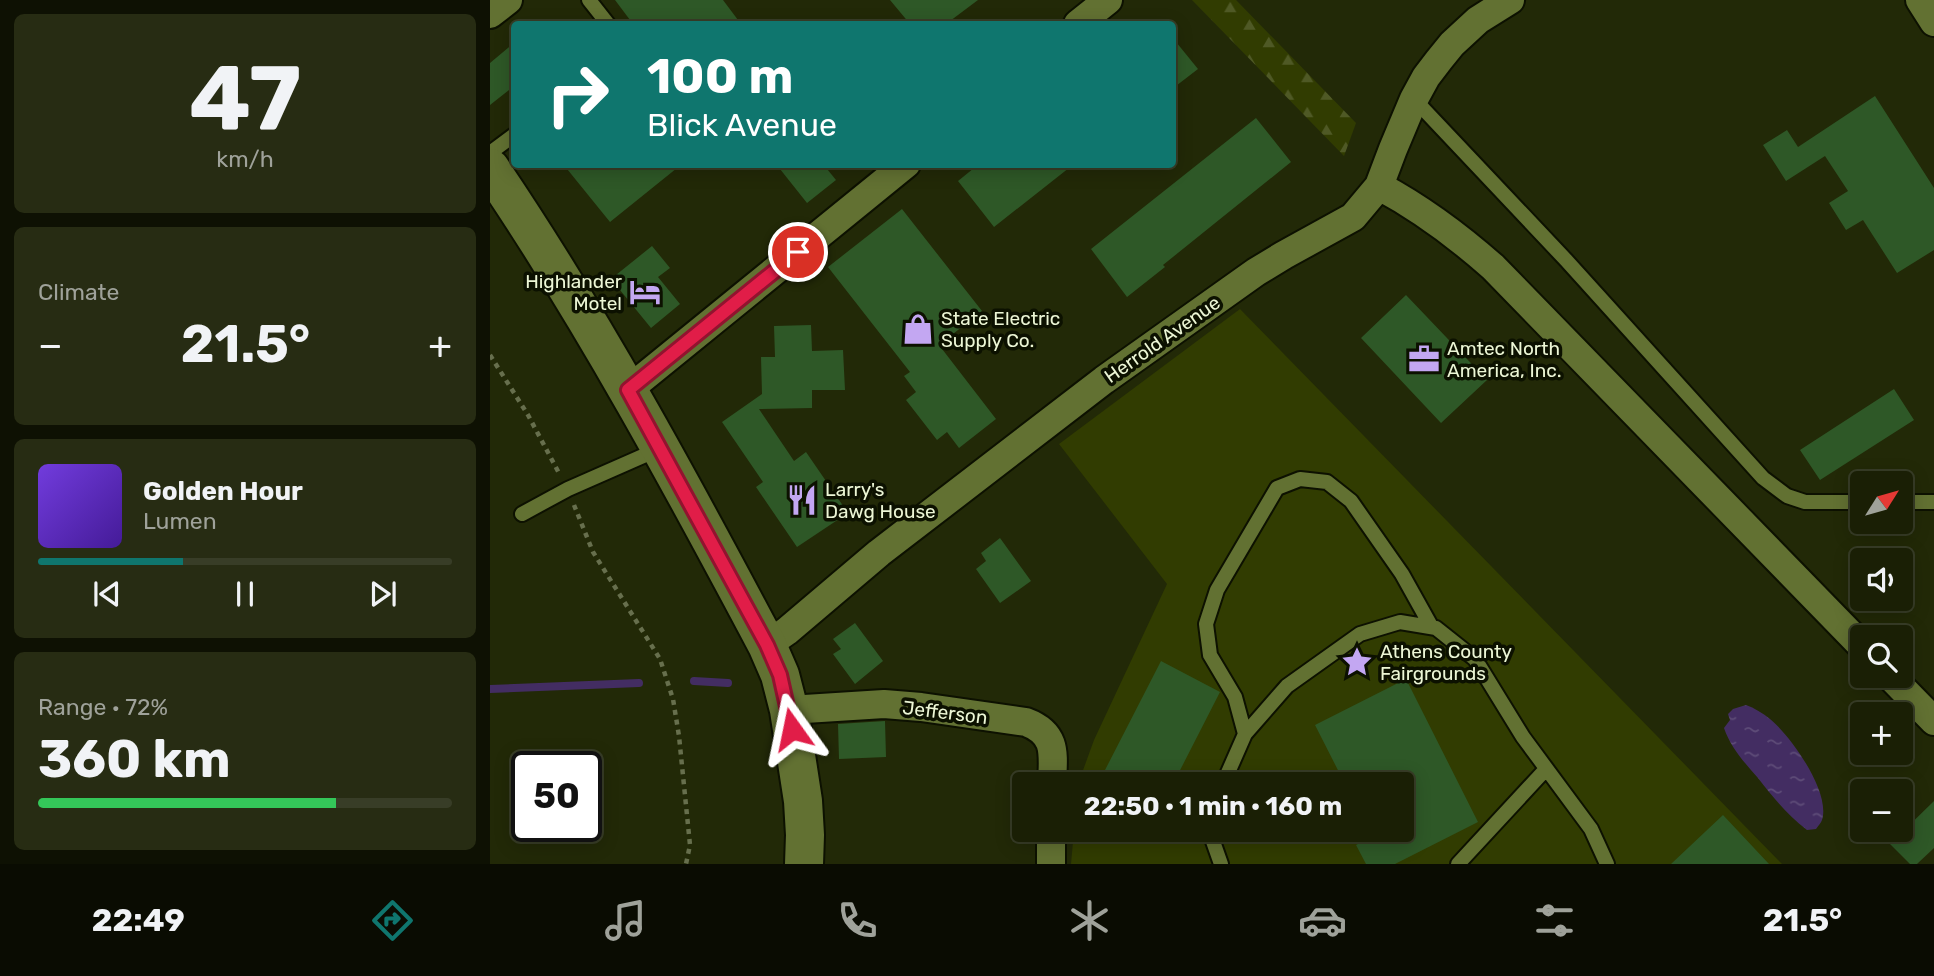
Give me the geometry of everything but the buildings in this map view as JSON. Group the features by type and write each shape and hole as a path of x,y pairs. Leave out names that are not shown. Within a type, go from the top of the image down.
{"main road":[{"path":"490,168 526,220 628,390 767,645 780,675 789,710 803,801 804,864"}],"street":[{"path":"490,14 508,0"},
{"path":"1082,21 1108,0"},
{"name":"Herrold Avenue","path":"767,645 879,553 1104,380 1256,272 1353,217 1379,186 1397,137 1426,77 1452,44 1478,20 1510,0"},
{"path":"1920,0 1934,22"},
{"path":"628,390 901,168"},
{"path":"1379,186 1449,230 1493,267 1850,634"},
{"path":"1902,688 1934,721"},
{"name":"Jefferson","path":"789,710 884,705 921,707 1026,722 1037,726 1051,743 1052,772"},
{"path":"1051,842 1051,864"}],"lane":[{"path":"589,0 606,21"},
{"path":"1414,99 1566,260 1763,478 1787,496 1805,502 1850,502"},
{"path":"490,153 511,137"},
{"path":"522,514 568,489 660,448"},
{"path":"1245,734 1235,696 1210,655 1206,624 1217,590 1277,488 1300,479 1327,482 1351,502 1402,574 1431,626"},
{"path":"1913,502 1934,502"},
{"path":"1228,772 1245,734 1287,686 1360,634 1400,622 1431,626 1475,659 1523,737 1591,829 1607,864"},
{"path":"1458,864 1546,769"},
{"path":"1213,842 1221,864"}],"path":[{"path":"490,355 528,415 568,489 593,552 660,659 673,699 681,750 691,845 686,864"}],"green space":[{"path":"1192,0 1236,0 1356,123 1344,156"},
{"name":"Athens County Fairgrounds","path":"1240,309 1782,864 1071,864 1073,842 1414,842 1414,772 1082,772 1094,740 1167,584 1059,444"}],"water":[{"path":"1746,705 1778,727 1807,765 1815,780 1823,808 1822,820 1816,829 1807,830 1787,812 1730,742 1724,728 1730,720 1728,714 1733,709"}],"waterway":[{"path":"694,681 728,683"},
{"path":"490,689 639,683"}],"place":[{"name":"Highlander Motel","path":"645,292"},
{"name":"State Electric Supply Co.","path":"918,329"},
{"name":"Amtec North America, Inc.","path":"1424,359"},
{"name":"Larry's Dawg House","path":"802,500"},
{"name":"Athens County Fairgrounds","path":"1357,662"}],"route":[{"path":"792,729 780,675 767,645 628,390 798,252"}]}
